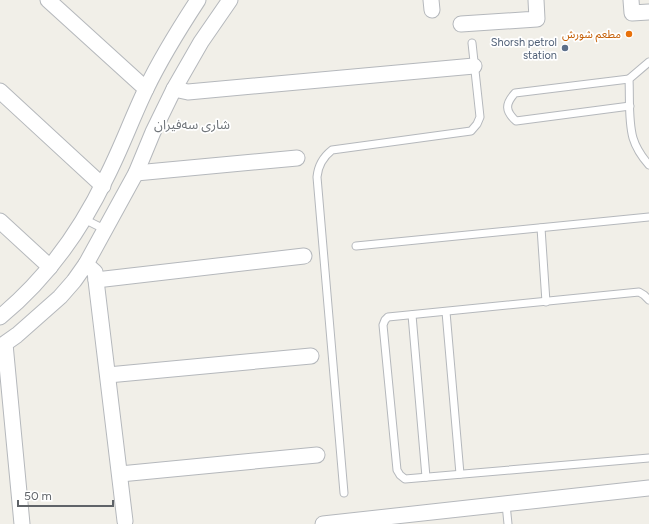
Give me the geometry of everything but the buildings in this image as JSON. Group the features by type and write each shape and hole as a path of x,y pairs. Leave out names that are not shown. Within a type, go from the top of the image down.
{"street":[{"path":"48,0 146,89"},
{"path":"0,317 50,267 84,219 102,186 146,89 163,57 198,0"},
{"path":"22,524 3,346 60,297 86,264 136,173 153,132 174,90 202,42 230,0"},
{"path":"461,24 537,19 536,0"},
{"path":"631,0 632,13 649,12"},
{"path":"174,90 188,92 474,66"},
{"path":"0,91 102,186"},
{"path":"136,173 297,158"},
{"path":"0,222 50,267"},
{"path":"96,280 304,256"},
{"path":"86,264 95,272 125,521"},
{"path":"108,375 311,356"},
{"path":"120,474 317,454"},
{"path":"323,524 399,520 506,504 649,488"}],"lane":[{"path":"344,493 317,177 319,167 324,157 332,150 471,131 477,124 480,117 472,43"},
{"path":"630,106 516,121 510,115 507,108 509,100 515,93 629,79 649,62"},
{"path":"629,79 633,138 640,155 649,165"},
{"path":"356,246 649,218"},
{"path":"84,219 106,230"},
{"path":"541,228 546,302"},
{"path":"649,300 639,292 388,317 383,325 397,470 405,479 649,458"},
{"path":"446,312 460,474"},
{"path":"412,315 426,477"},
{"path":"506,504 508,524"}],"place":[{"name":"مطعم شورش","path":"629,34"},
{"name":"Shorsh petrol station","path":"565,48"}],"district":[{"name":"شاری سەفیران","path":"192,124"}]}
